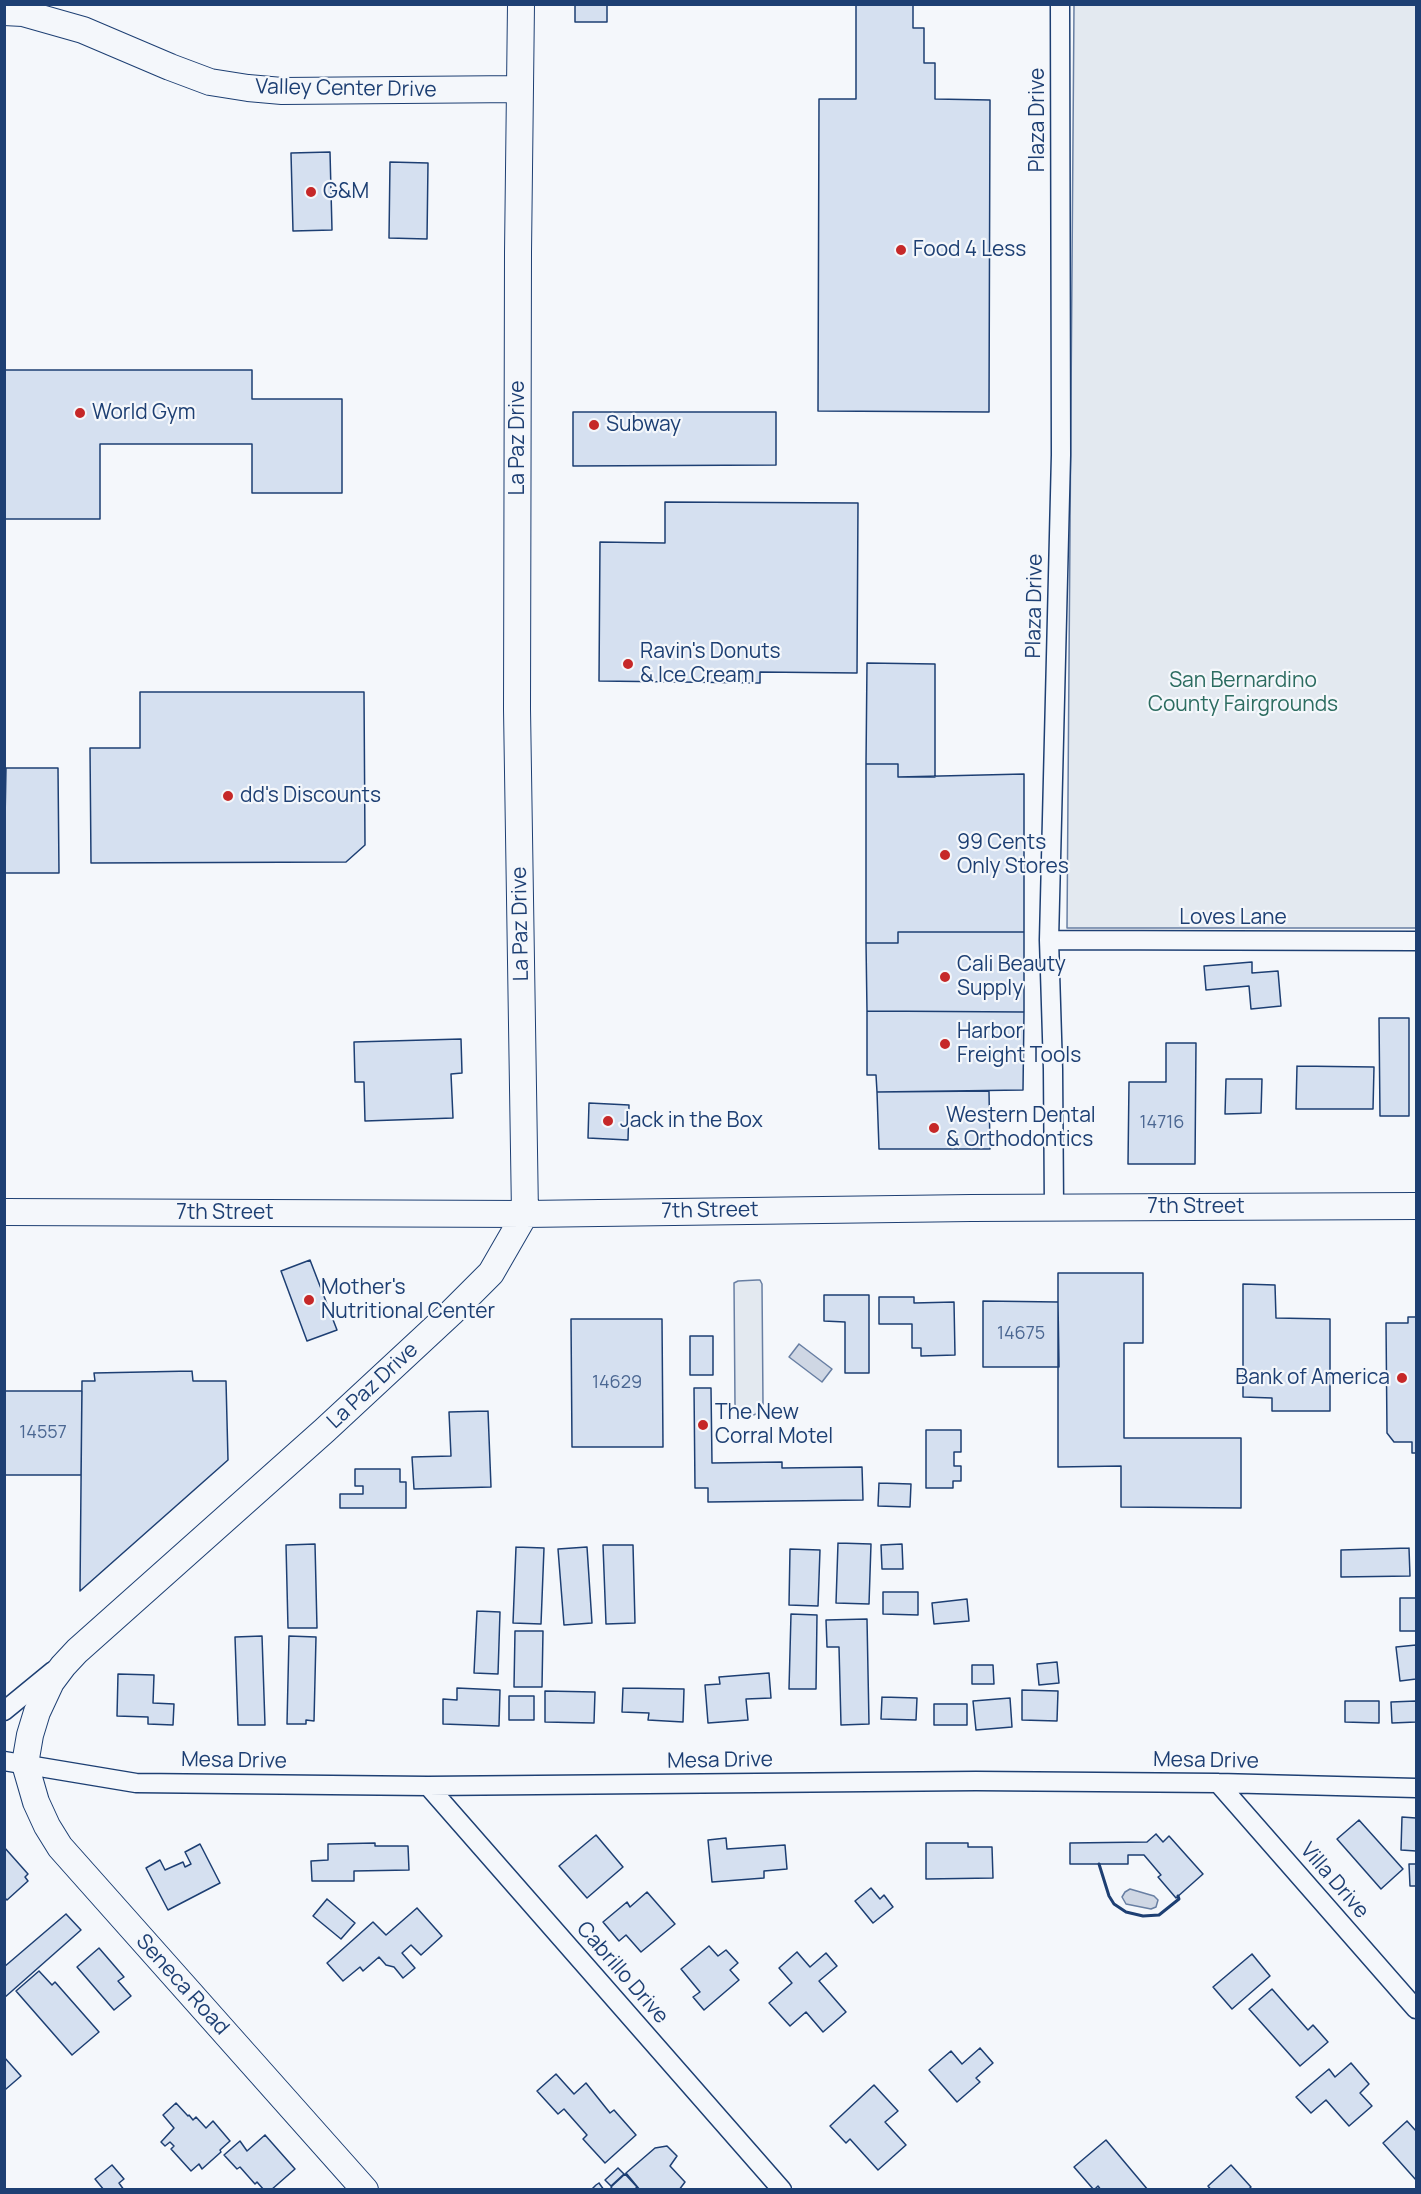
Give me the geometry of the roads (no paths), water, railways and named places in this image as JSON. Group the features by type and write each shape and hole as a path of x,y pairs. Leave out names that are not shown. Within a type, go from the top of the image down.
{"main road":[{"name":"La Paz Drive","path":"15,1763 30,1735 37,1712 51,1682 77,1651 325,1430 451,1313 491,1273 525,1214 517,709 521,4"},
{"name":"Valley Center Drive","path":"4,12 23,13 83,30 210,82 282,91 520,89"},
{"name":"7th Street","path":"4,1212 525,1214 1416,1206"},
{"name":"Seneca Road","path":"15,1763 60,1847 365,2190"}],"street":[{"name":"Plaza Drive","path":"1054,1208 1049,940 1061,455 1060,4"},
{"name":"Loves Lane","path":"1049,940 1416,941"},
{"name":"La Paz Drive","path":"4,1711 77,1651"},
{"name":"Mesa Drive","path":"15,1763 136,1782 428,1786 964,1782 1218,1783 1416,1788"},
{"name":"Villa Drive","path":"1218,1783 1416,2009"},
{"name":"Cabrillo Drive","path":"428,1786 782,2190"}],"place":[{"name":"G&M","path":"311,192"},
{"name":"Food 4 Less","path":"901,250"},
{"name":"World Gym","path":"80,413"},
{"name":"Subway","path":"594,425"},
{"name":"Ravin's Donuts & Ice Cream","path":"628,664"},
{"name":"dd's Discounts","path":"228,796"},
{"name":"99 Cents Only Stores","path":"945,855"},
{"name":"Cali Beauty Supply","path":"945,977"},
{"name":"Harbor Freight Tools","path":"945,1044"},
{"name":"Jack in the Box","path":"608,1121"},
{"name":"Western Dental & Orthodontics","path":"934,1128"},
{"name":"Mother's Nutritional Center","path":"309,1300"},
{"name":"Bank of America","path":"1402,1378"},
{"name":"The New Corral Motel","path":"703,1425"}],"park label":[{"name":"San Bernardino County Fairgrounds","path":"1243,693"}]}
